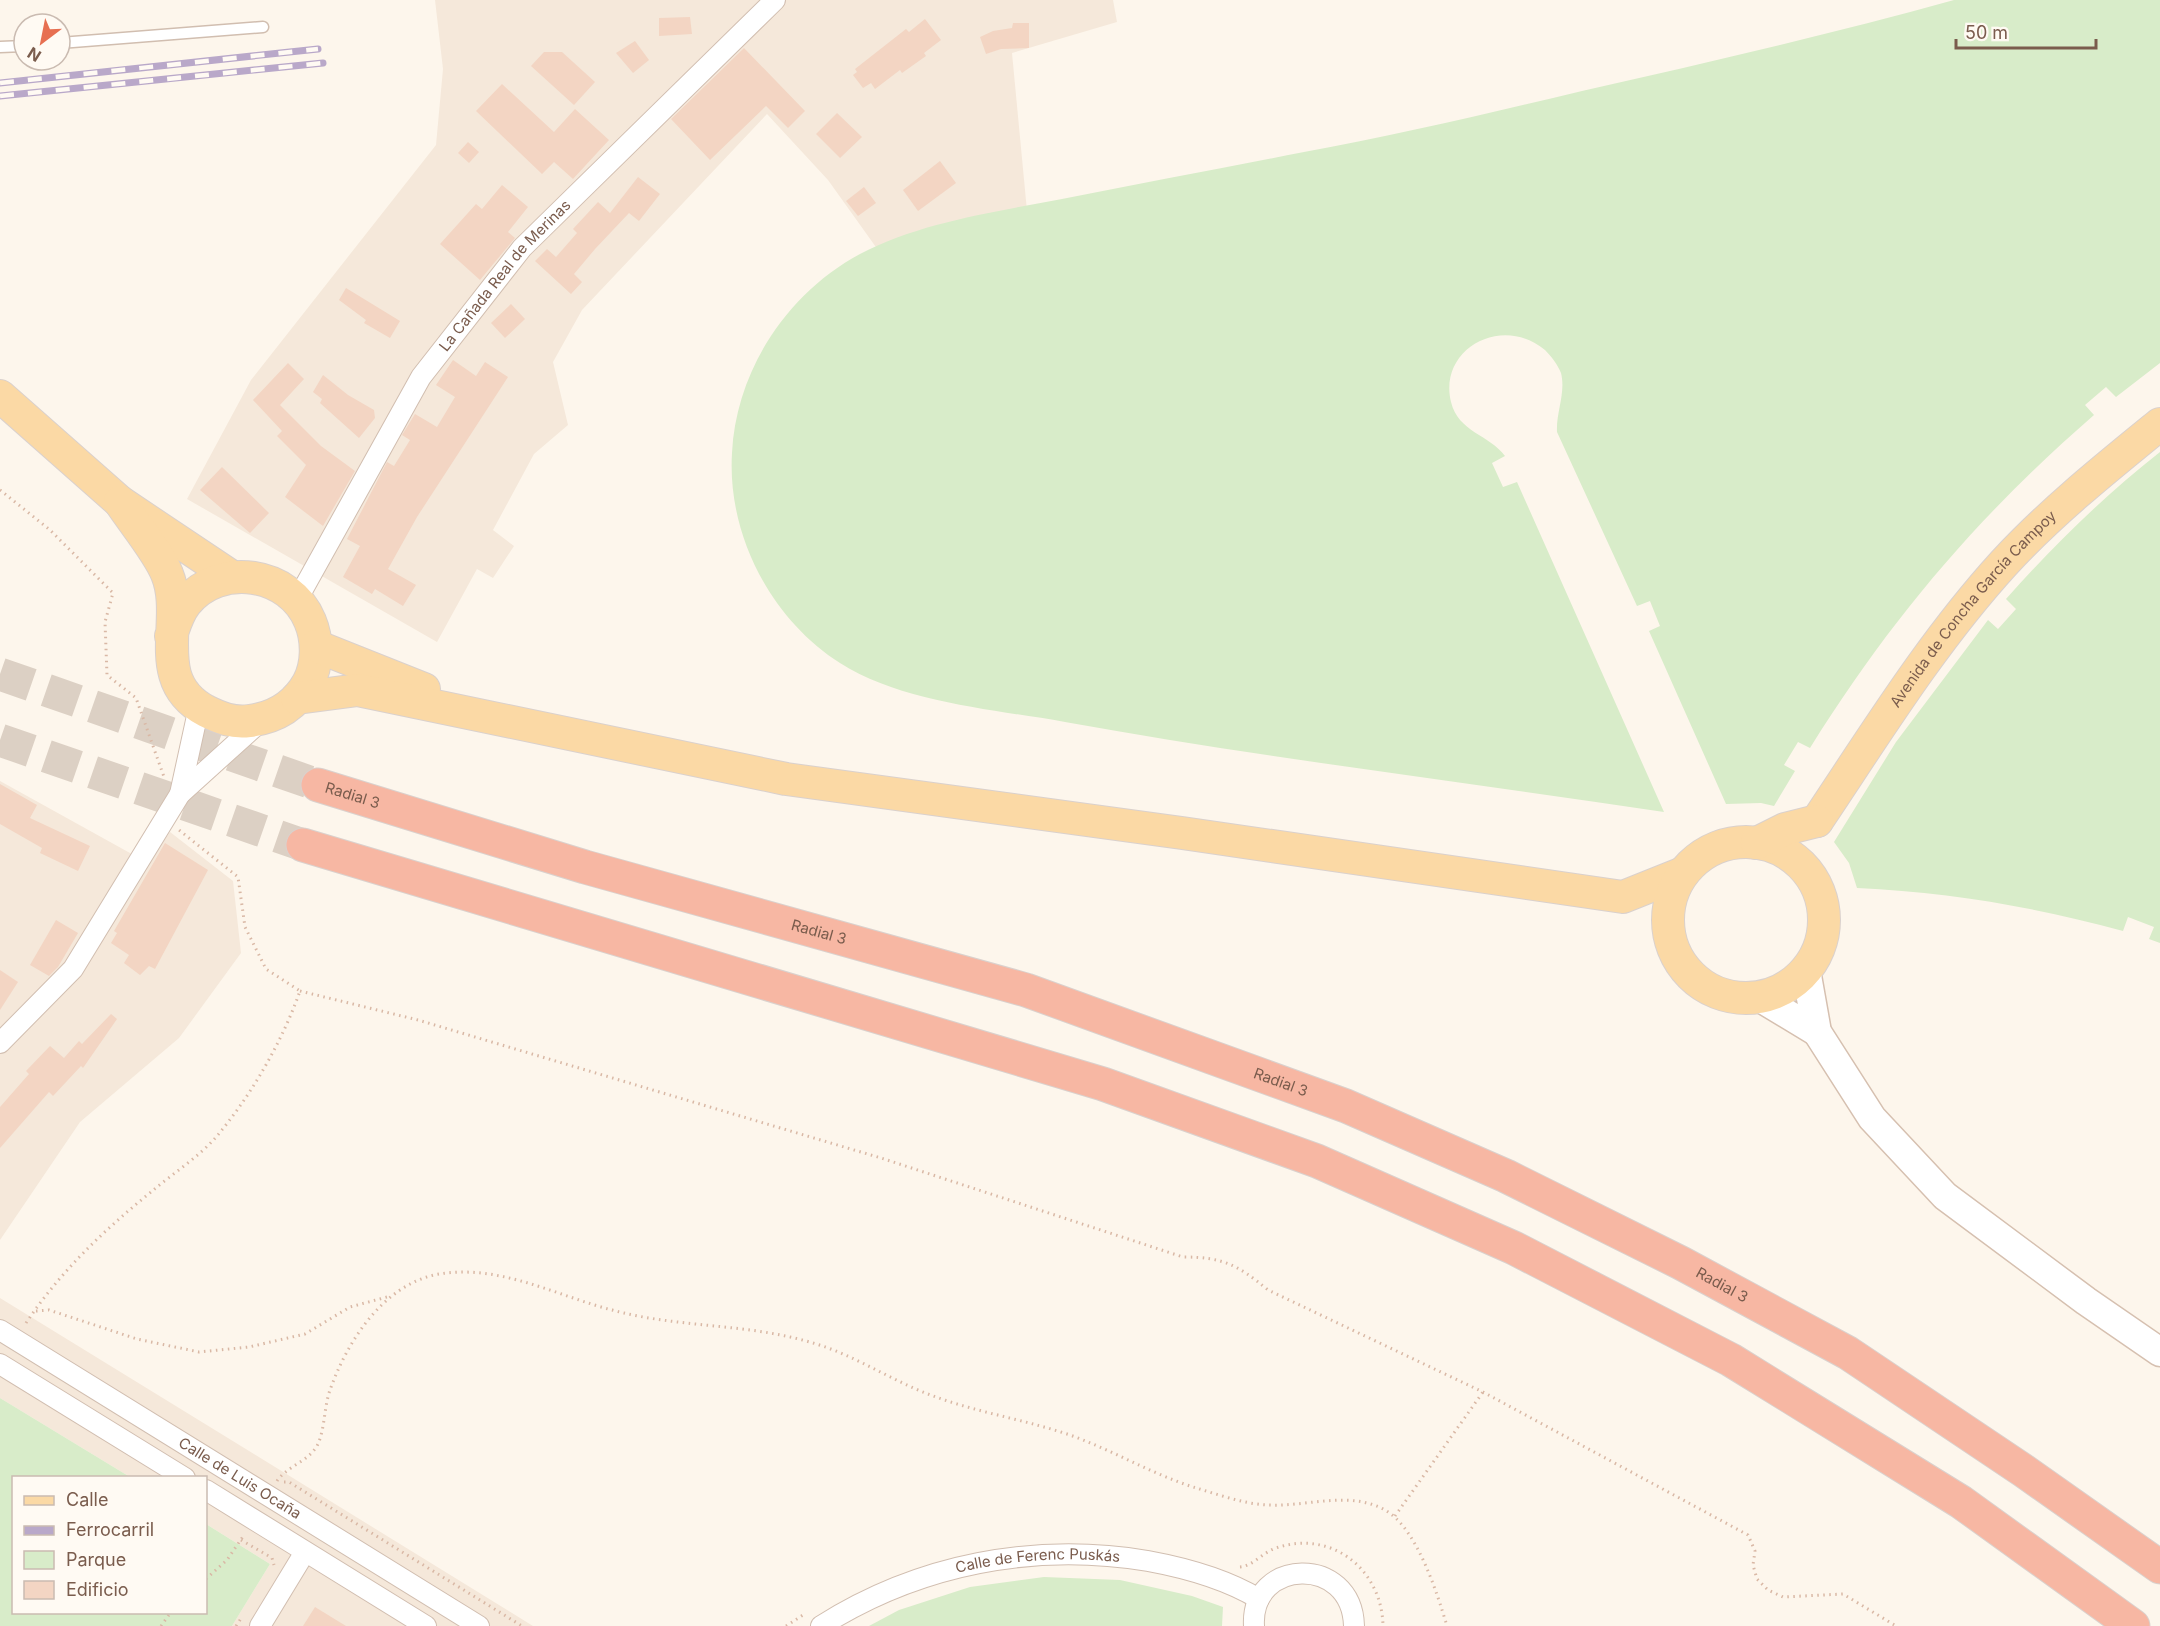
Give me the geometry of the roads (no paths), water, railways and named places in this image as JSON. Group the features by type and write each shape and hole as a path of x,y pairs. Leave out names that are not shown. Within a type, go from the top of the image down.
{"highway":[{"name":"Radial 3","path":"318,784 585,867 1026,990 1346,1106 1506,1176 1681,1263 1848,1353 2024,1471 2160,1567"},
{"path":"303,845 1103,1084 1317,1161 1514,1248 1731,1360 1962,1502 2133,1626"}],"main road":[{"path":"0,396 120,502 232,577"},
{"name":"Avenida de Concha García Campoy","path":"1816,821 1930,653 2004,563 2083,487 2160,424"},
{"path":"120,502 167,573 173,599 171,636 170,656 175,676 185,693 199,708 219,718 240,722 262,720 287,708 297,698 308,682 315,665 316,646 310,621 297,600 278,585 256,577 232,577 215,582 199,591 186,603 176,619 171,636"},
{"path":"316,646 445,697 545,728"},
{"path":"297,698 358,690 786,779 1182,832 1623,897 1683,873"},
{"path":"1757,843 1785,829 1816,821 1812,879"},
{"path":"1736,843 1757,843 1779,849 1798,862 1812,879 1822,902 1824,925 1815,957 1806,970 1785,988 1760,997 1738,998 1716,993 1698,982 1680,962 1670,938 1667,915 1672,893 1683,873 1697,858 1716,848 1736,843"},
{"path":"1623,897 1670,938"}],"street":[{"name":"La Cañada Real de Merinas","path":"297,600 422,377 522,248 775,0"},
{"path":"173,806 199,708"},
{"path":"0,1043 73,969 173,806 262,720"},
{"path":"1806,970 1817,1032 1872,1118 1945,1196 2086,1301 2160,1352"},
{"path":"1760,997 1817,1032"},
{"name":"Calle de Luis Ocaña","path":"8,1335 479,1626"},
{"name":"Calle de Luis Ocaña","path":"0,1364 182,1476"},
{"name":"Calle de Luis Ocaña","path":"207,1491 426,1626"},
{"path":"251,1621 305,1552"},
{"name":"Calle de Ferenc Puskás","path":"821,1626 881,1593 927,1576 1003,1558 1046,1554 1098,1555 1159,1563 1214,1578 1259,1599"},
{"path":"1254,1626 1259,1599 1271,1585 1287,1575 1311,1573 1323,1576 1342,1591 1349,1601 1354,1626"}],"lane":[{"path":"72,42 263,27"}],"tunnel":[{"path":"0,674 318,785"},
{"path":"0,740 303,845"}],"railway":[{"path":"0,83 318,49"},
{"path":"0,96 323,63"}]}
